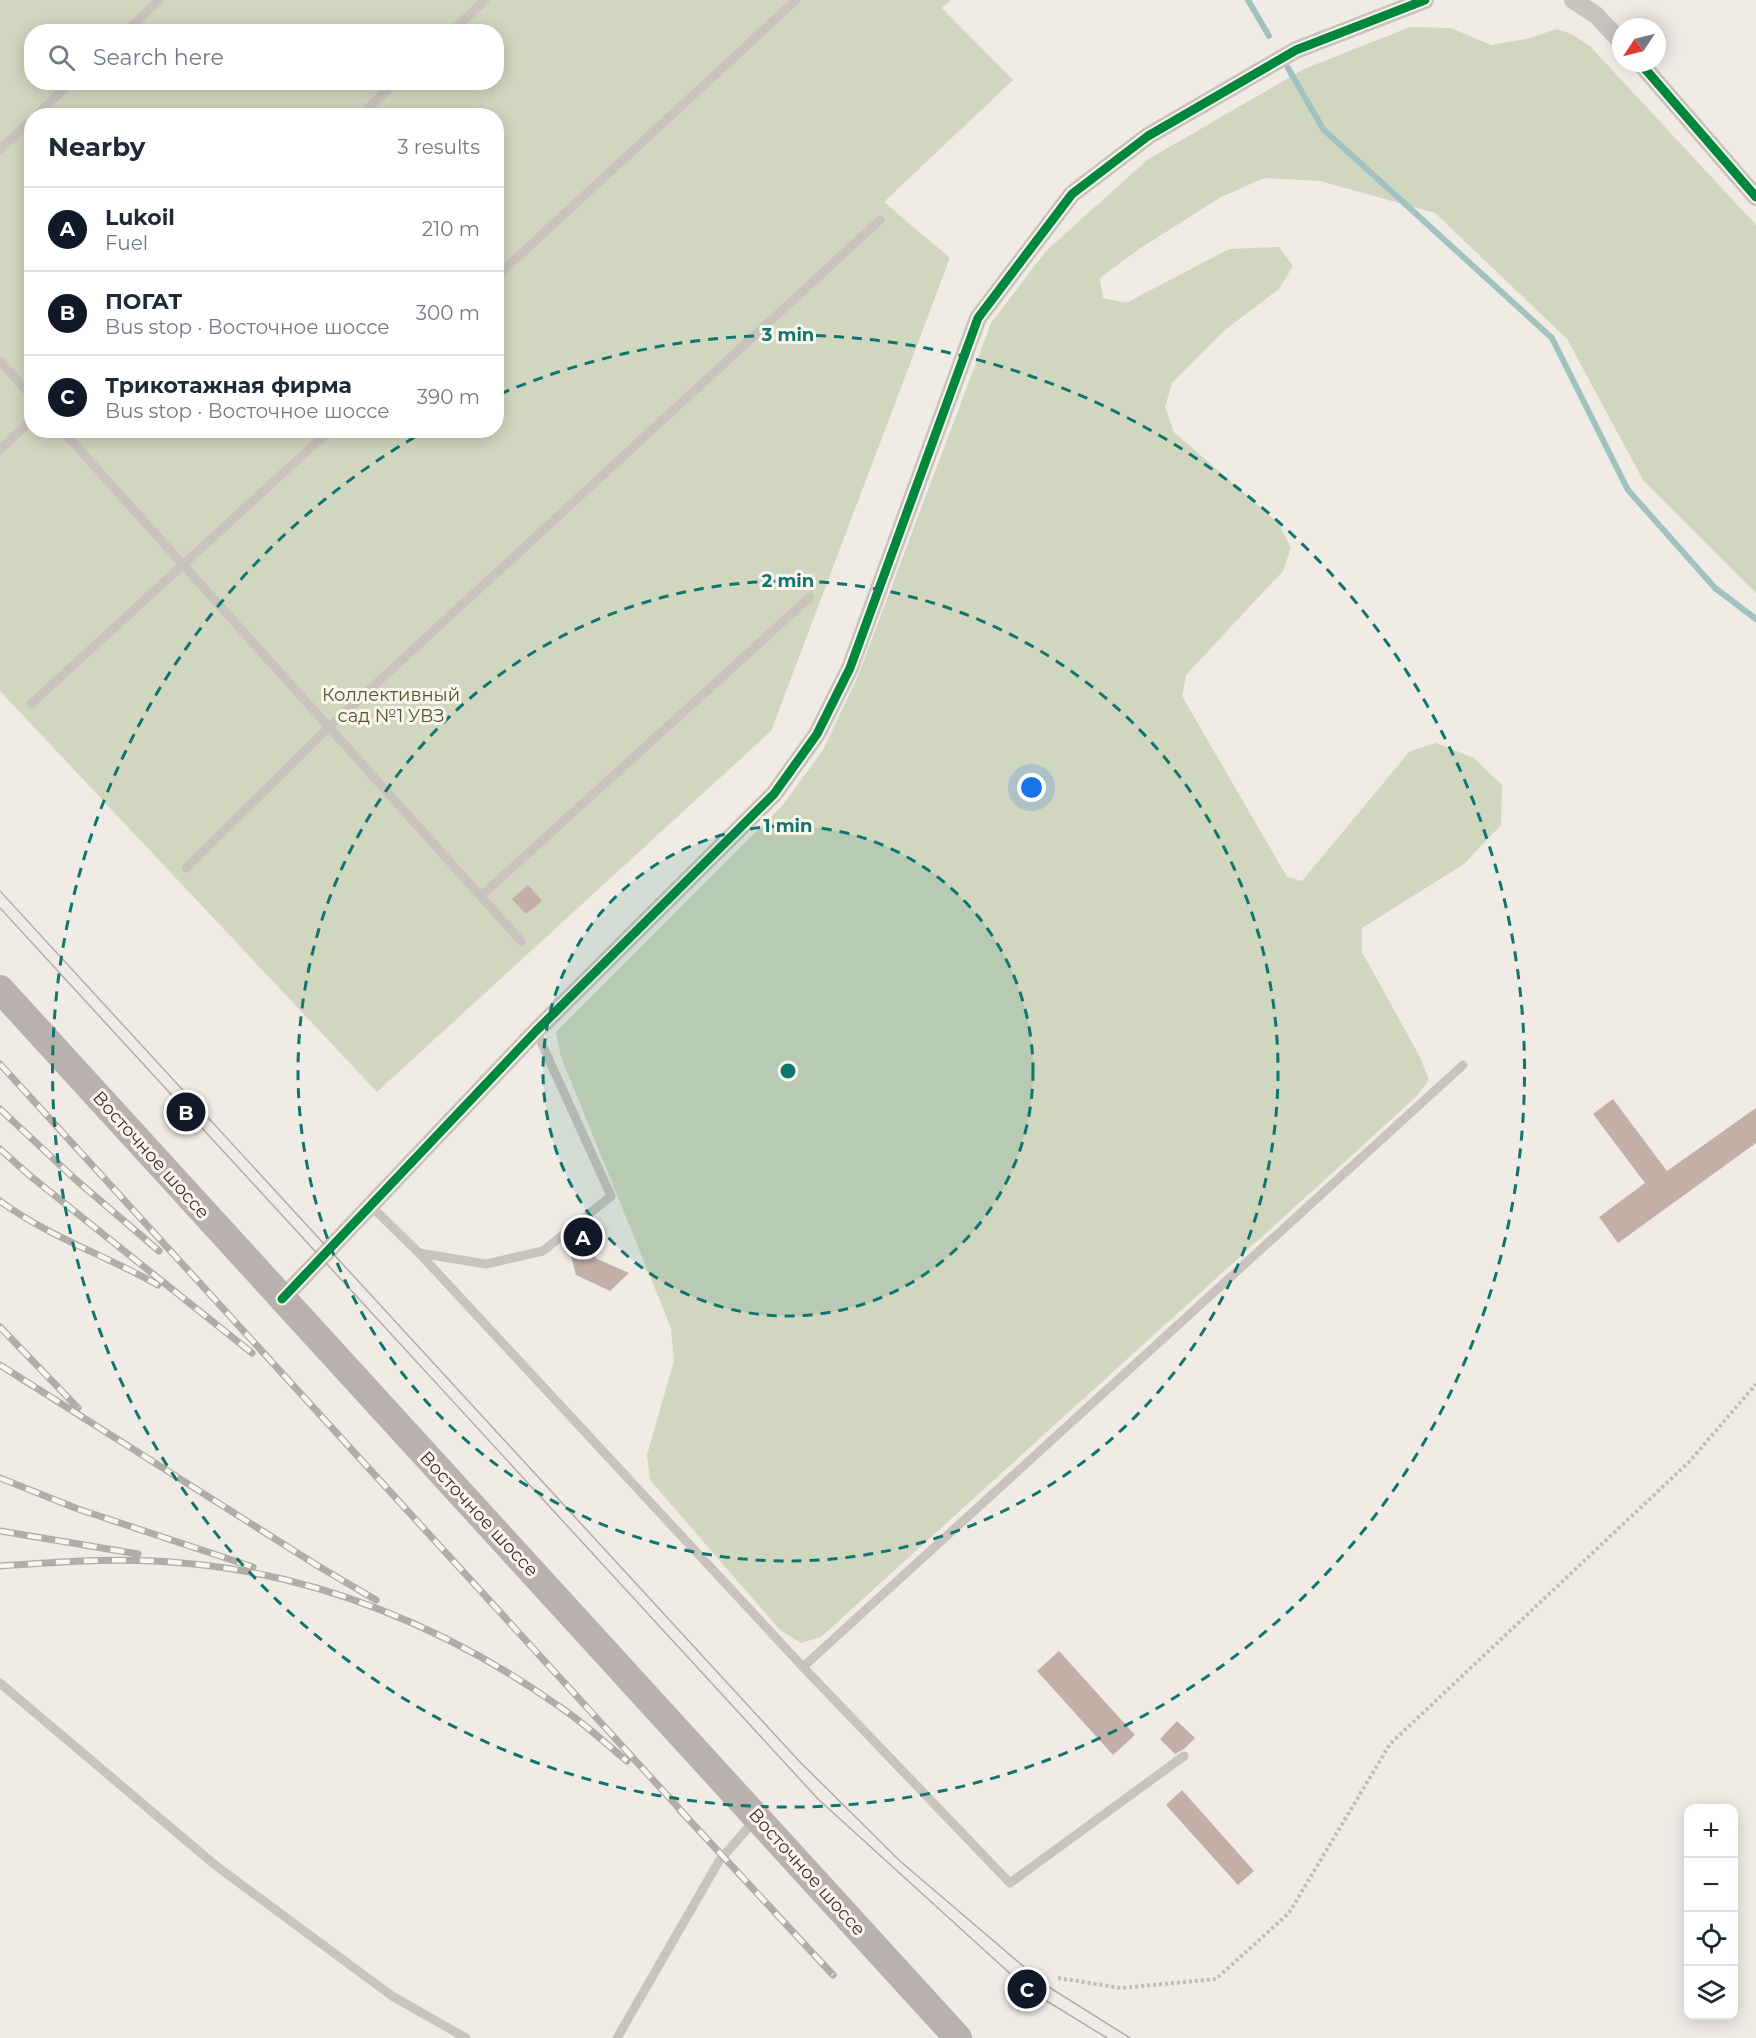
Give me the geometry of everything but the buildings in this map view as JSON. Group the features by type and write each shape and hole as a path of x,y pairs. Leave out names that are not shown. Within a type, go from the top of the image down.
{"main road":[{"name":"Восточное шоссе","path":"0,989 958,2038"}],"street":[{"path":"282,1299 536,1031 774,794 817,734 850,668 978,318 1072,194 1148,136 1296,50 1425,0"},
{"path":"1573,0 1596,15 1612,32"},
{"path":"1648,72 1756,196"}],"lane":[{"path":"134,24 159,0"},
{"path":"460,24 485,0"},
{"path":"504,270 796,0"},
{"path":"44,108 63,90"},
{"path":"368,108 387,90"},
{"path":"0,150 24,128"},
{"path":"186,868 329,727 880,220"},
{"path":"0,361 24,388"},
{"path":"0,450 24,427"},
{"path":"69,438 521,941"},
{"path":"31,704 321,438"},
{"path":"481,896 810,597"},
{"path":"419,1253 486,1264 543,1251 611,1196 536,1031"},
{"path":"803,1667 1463,1065"},
{"path":"370,1205 419,1253 803,1667 1010,1883 1184,1756"},
{"path":"0,1683 215,1865 392,1996 466,2038"},
{"path":"617,2038 719,1861 758,1817"}],"path":[{"path":"1058,1978 1120,1988 1216,1979 1289,1913 1390,1744 1690,1461 1756,1384"}],"green space":[{"name":"Коллективный сад №1 УВЗ","path":"0,0 951,0 942,8 1013,80 884,202 950,258 771,731 377,1092 0,691"},
{"path":"1410,27 1451,28 1491,45 1526,39 1557,29 1571,34 1590,46 1756,225 1756,593 1643,480 1567,339 1435,213 1320,181 1264,178 1221,197 1139,249 1100,278 1103,298 1126,303 1229,249 1279,247 1293,266 1279,289 1226,329 1172,383 1165,407 1174,432 1279,524 1291,548 1283,571 1186,675 1182,696 1287,877 1302,881 1410,751 1436,743 1474,758 1502,785 1501,825 1464,864 1362,928 1362,952 1420,1057 1429,1080 1417,1096 821,1637 801,1643 780,1630 650,1480 647,1455 674,1361 671,1328 561,1057 556,1032 782,806 823,750 858,676 991,323 1046,251 1147,160 1304,69"}],"waterway":[{"path":"1248,0 1269,36"},
{"path":"1288,68 1323,129 1552,338 1628,490 1715,588 1756,619"}],"tram line":[{"path":"0,891 799,1761 900,1861 1044,1984 1130,2038"},
{"path":"0,908 818,1799 1027,1989 1107,2038"}],"railway":[{"path":"0,1064 686,1816"},
{"path":"0,1109 75,1179 159,1251"},
{"path":"0,1149 29,1175 252,1353"},
{"path":"0,1201 38,1225 158,1285"},
{"path":"0,1327 78,1408"},
{"path":"0,1365 318,1566 376,1600"},
{"path":"0,1478 78,1509 253,1567"},
{"path":"0,1531 138,1554"},
{"path":"0,1566 114,1560 159,1561 233,1569 283,1579 332,1593 381,1610 474,1653 569,1713 627,1761"},
{"path":"680,1810 833,1975"}],"cycle path":[{"path":"282,1299 536,1031 774,794 817,734 850,668 978,318 1072,194 1148,136 1296,50 1425,0"},
{"path":"1648,72 1756,197"}],"place":[{"name":"ПОГАТ","path":"186,1112"},
{"name":"Lukoil","path":"583,1237"},
{"name":"Трикотажная фирма","path":"1027,1989"}]}
